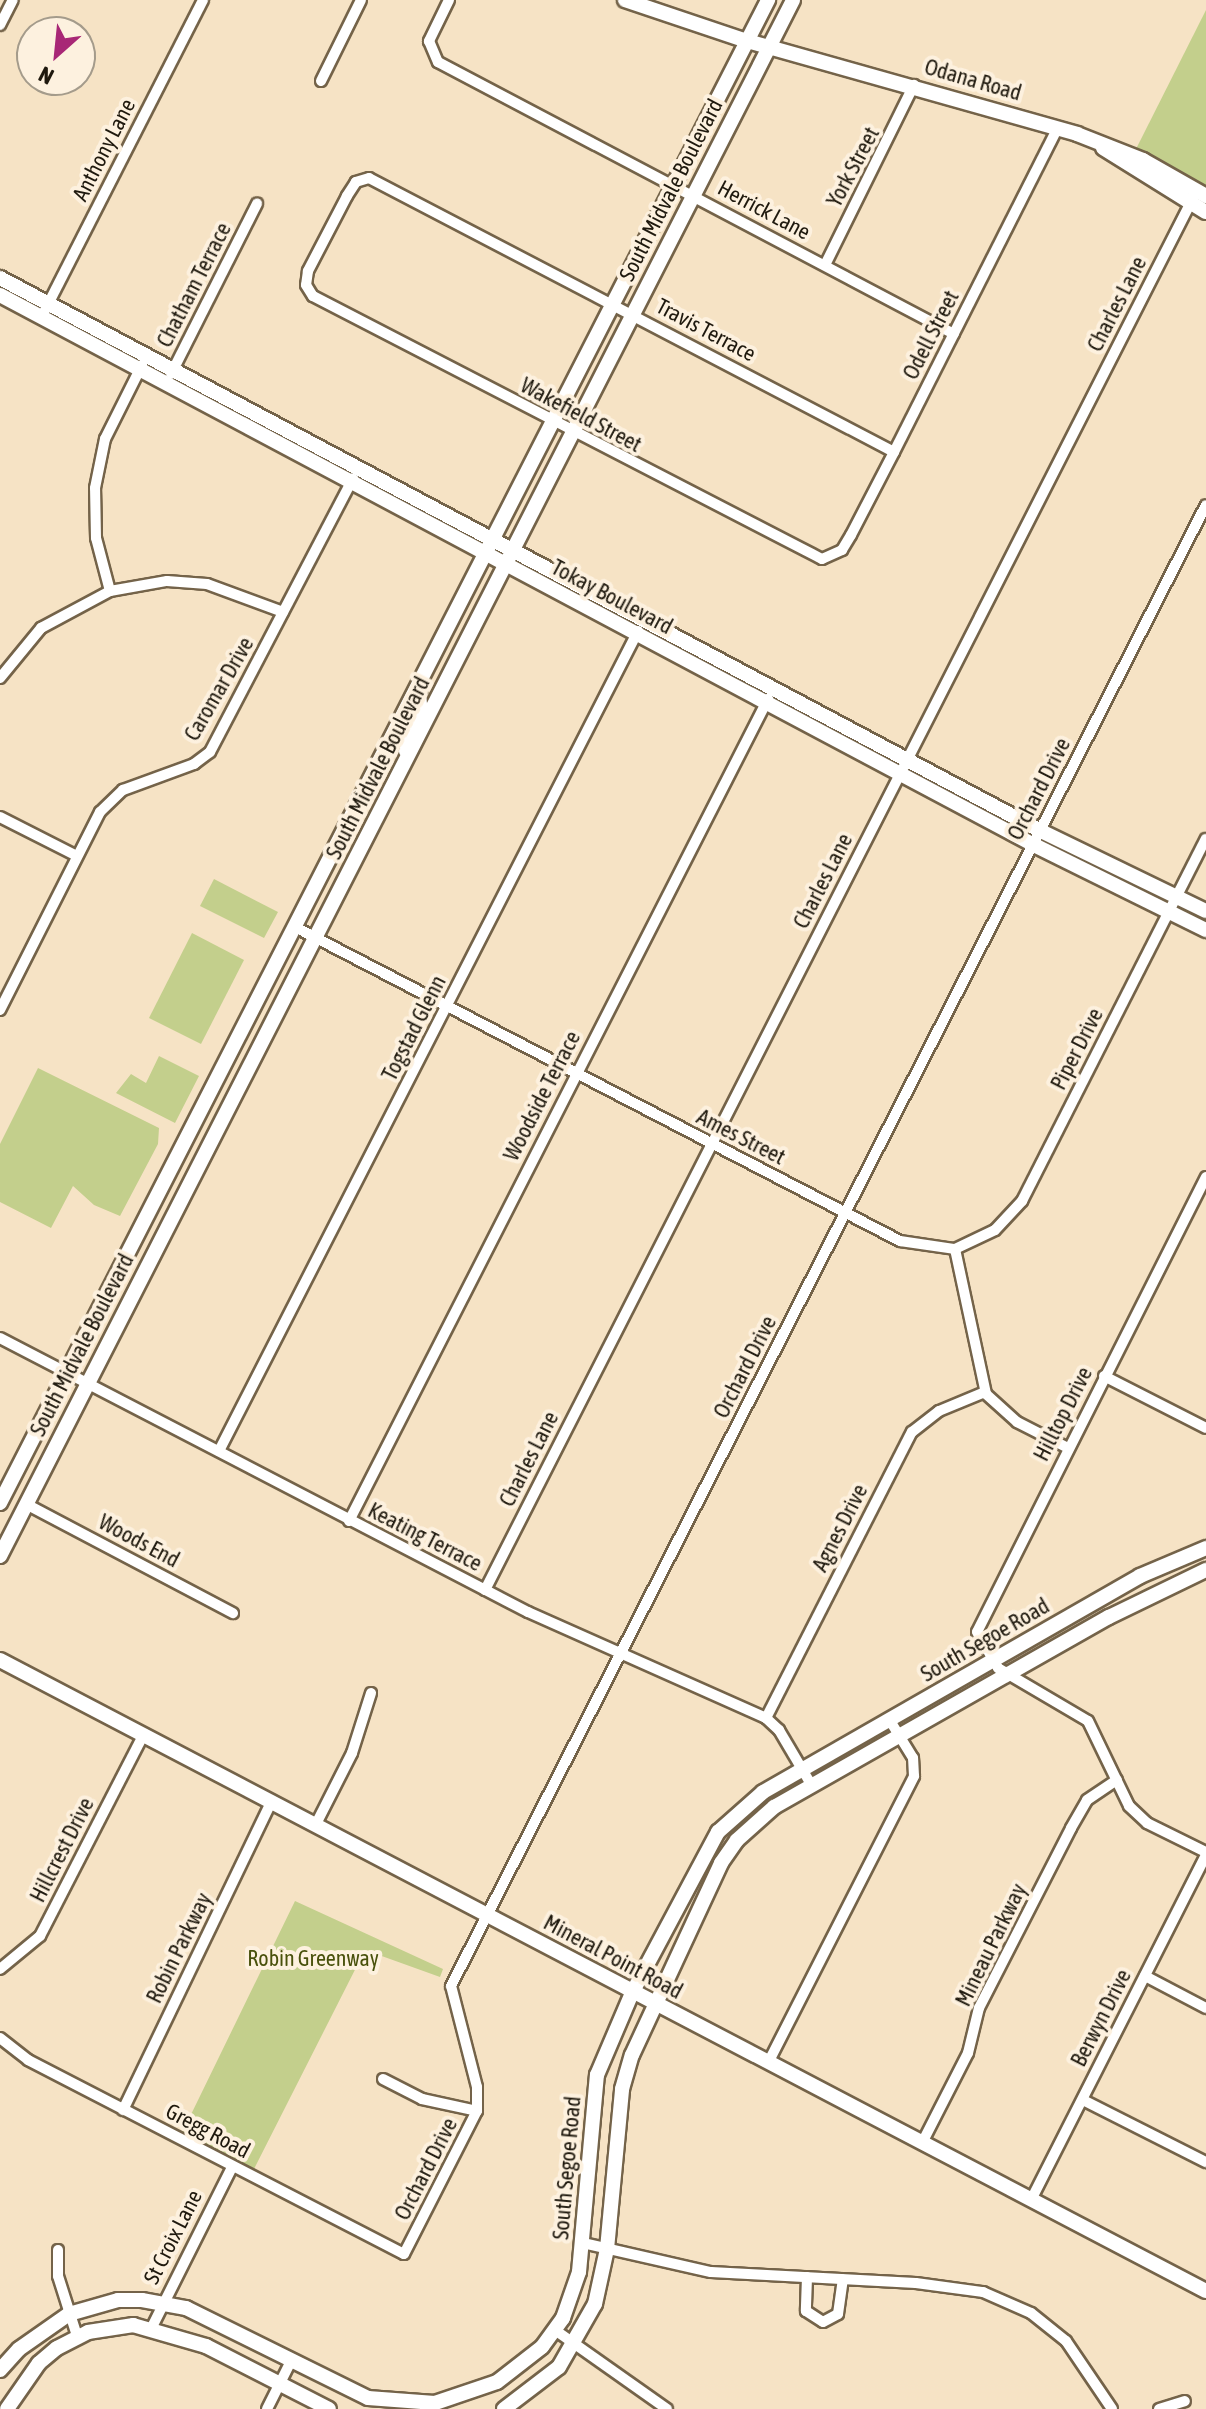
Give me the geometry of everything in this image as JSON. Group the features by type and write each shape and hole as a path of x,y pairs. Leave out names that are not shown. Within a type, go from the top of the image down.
{"street":[{"path":"0,25 13,0"},
{"name":"Anthony Lane","path":"41,318 203,0"},
{"path":"321,81 361,0"},
{"name":"Herrick Lane","path":"449,0 429,41 430,52 438,62 954,334"},
{"name":"Odana Road","path":"625,0 1093,140 1198,196 1206,212"},
{"name":"South Midvale Boulevard","path":"0,1503 768,0"},
{"name":"South Midvale Boulevard","path":"0,1556 315,938 398,783 504,564 793,0"},
{"name":"York Street","path":"825,265 914,85"},
{"name":"Odell Street","path":"833,556 851,535 1058,128"},
{"name":"Wakefield Street","path":"371,179 351,189 308,271 306,285 313,296 807,555 833,556"},
{"name":"Travis Terrace","path":"371,179 894,452"},
{"name":"Charles Lane","path":"485,1590 1198,196"},
{"name":"Chatham Terrace","path":"166,383 257,204"},
{"name":"Tokay Boulevard","path":"0,278 49,303 143,362 166,383 492,538 1041,831 1206,911"},
{"name":"Tokay Boulevard","path":"0,295 41,318 143,362 174,369 355,473 504,564 1034,845 1206,930"},
{"name":"Chatham Terrace","path":"110,591 96,538 95,488 105,439 143,362"},
{"name":"Caromar Drive","path":"0,1010 100,812 116,796 194,764 210,752 355,473"},
{"name":"Orchard Drive","path":"401,2254 477,2111 477,2087 451,1986 1206,505"},
{"path":"0,678 41,628 110,591 167,581 207,584 283,612"},
{"name":"Togstad Glenn","path":"219,1451 643,621"},
{"path":"398,783 420,705 418,688"},
{"name":"Woodside Terrace","path":"349,1521 773,690"},
{"path":"0,817 77,856"},
{"name":"Piper Drive","path":"955,1249 995,1230 1022,1201 1206,839"},
{"name":"Ames Street","path":"295,927 575,1075 908,1245 955,1249"},
{"name":"Hilltop Drive","path":"998,1667 980,1642 980,1623 1206,1177"},
{"path":"955,1249 985,1392 1017,1422 1068,1448"},
{"name":"Keating Terrace","path":"0,1338 485,1590 620,1656 702,1685 766,1718 812,1786"},
{"path":"1104,1376 1206,1428"},
{"name":"Agnes Drive","path":"766,1718 912,1432 939,1411 985,1392"},
{"name":"Woods End","path":"26,1504 233,1613"},
{"name":"South Segoe Road","path":"504,2409 539,2386 576,2344 595,2304 607,2249 622,2089 655,2005 737,1840 752,1823 899,1737 998,1667 1140,1576 1206,1548"},
{"name":"South Segoe Road","path":"0,2370 19,2349 69,2314 118,2300 163,2302 223,2325 368,2398 435,2403 497,2382 555,2330 576,2282 583,2243 597,2075 632,1993 718,1832 738,1810 889,1719 1206,1570"},
{"name":"Mineral Point Road","path":"0,1660 1206,2291"},
{"path":"998,1667 1088,1721 1129,1806 1147,1823 1206,1853"},
{"path":"315,1826 352,1753 371,1693"},
{"path":"768,2063 914,1776 913,1758 889,1719"},
{"name":"Hillcrest Drive","path":"0,1969 40,1936 143,1736"},
{"name":"Mineau Parkway","path":"922,2143 968,2053 979,2008 1071,1828 1087,1800 1117,1780"},
{"name":"Robin Parkway","path":"123,2110 271,1803"},
{"name":"Berwyn Drive","path":"1031,2200 1206,1853"},
{"path":"1145,1976 1206,2008"},
{"name":"Gregg Road","path":"0,2038 28,2060 401,2254"},
{"path":"383,2079 422,2099 477,2111"},
{"path":"1083,2100 1206,2162"},
{"name":"St Croix Lane","path":"152,2327 232,2167"},
{"path":"583,2243 680,2269 963,2287 1010,2302 1066,2341 1112,2409"},
{"path":"58,2250 58,2276 77,2336"},
{"path":"807,2277 805,2307 823,2322 838,2314 843,2279"},
{"path":"7,2409 39,2363 77,2336 133,2325 152,2327 206,2346 329,2409"},
{"path":"555,2330 667,2409"},
{"path":"267,2409 291,2361"},
{"path":"1159,2409 1185,2401"}],"green space":[{"path":"1206,10 1206,190 1136,149"},
{"path":"214,879 278,912 264,938 200,906"},
{"path":"192,933 244,960 201,1044 149,1018"},
{"path":"159,1056 199,1076 175,1123 116,1093 131,1074 146,1083"},
{"path":"38,1068 159,1128 158,1144 120,1216 94,1205 73,1186 51,1228 0,1202 0,1144"},
{"name":"Robin Greenway","path":"295,1901 443,1969 440,1977 365,1950 253,2171 182,2133"}]}
